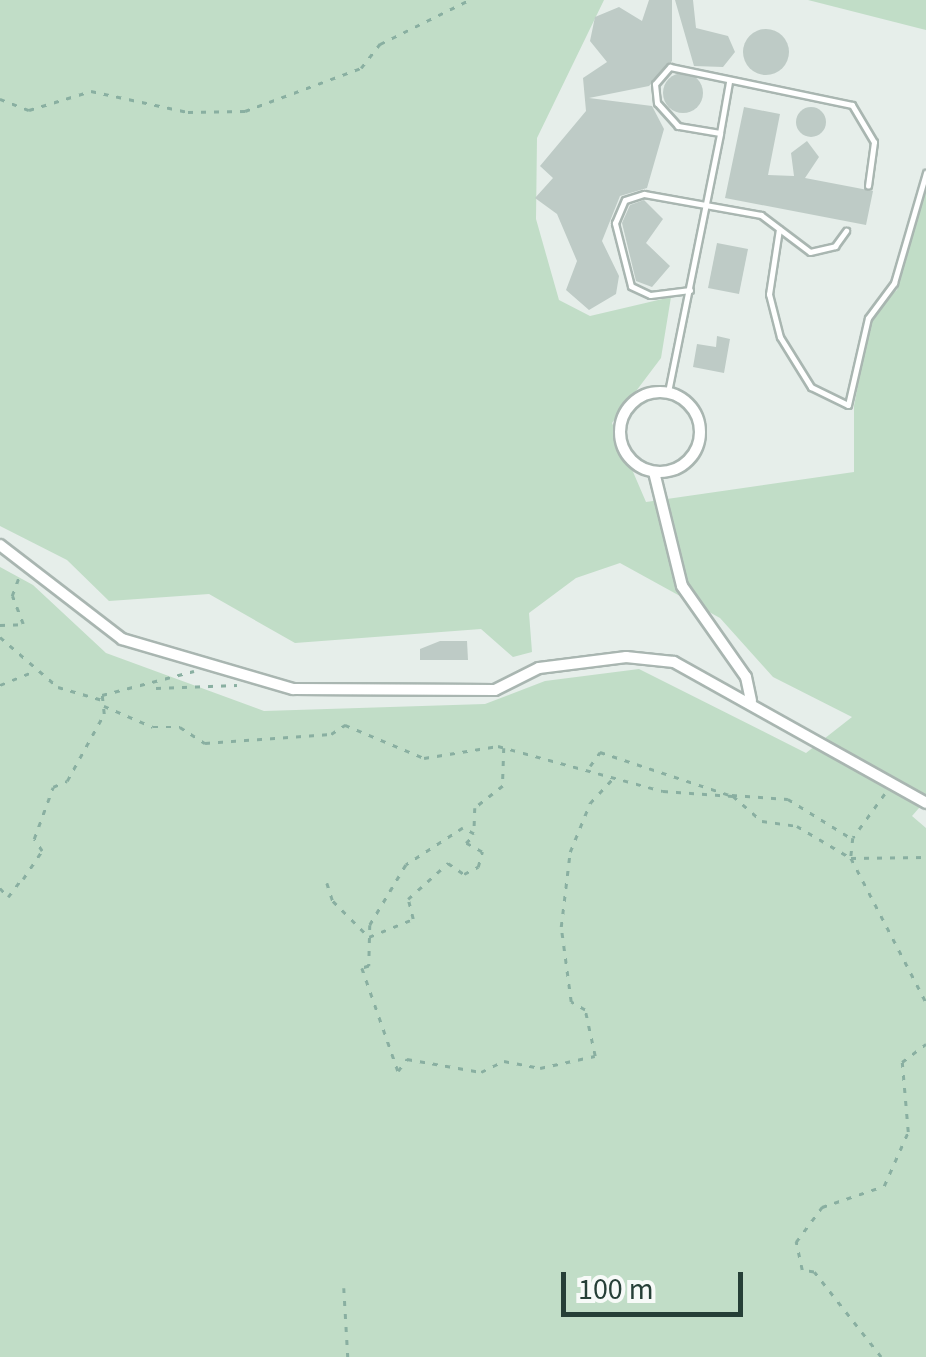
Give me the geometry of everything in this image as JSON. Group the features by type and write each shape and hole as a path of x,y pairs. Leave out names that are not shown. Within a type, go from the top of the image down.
{"street":[{"path":"654,472 684,464 700,438 694,408 668,392 645,394 622,420 626,453 654,472 682,586 746,677 751,700"},
{"path":"0,544 107,631 202,667 304,691 495,690 539,668 650,657 751,700 926,803"}],"lane":[{"path":"720,134 678,126 654,89 679,63 729,82 858,108 874,142 868,186"},
{"path":"668,392 729,82"},
{"path":"779,229 768,294 780,337 811,387 848,406 868,318 894,283 926,173"},
{"path":"690,290 650,295 631,286 615,216 637,195 760,216 814,252 846,231"}],"path":[{"path":"0,99 29,110 92,90 188,112 245,110 360,68 380,44 469,0"},
{"path":"0,625 23,624 12,596 24,562"},
{"path":"0,637 34,672 153,727 180,727 204,743 331,734 345,725 424,758 504,748 714,802 733,796"},
{"path":"0,888 8,896 42,851 34,839 52,787 67,781 105,704 124,682 166,686 202,667"},
{"path":"0,685 34,672"},
{"path":"150,688 206,692 252,682"},
{"path":"504,748 502,786 476,808 474,834 463,828 406,866 370,936 362,968 398,1071 407,1058 481,1072 504,1061 540,1068 595,1056 585,1010 571,1002 560,926 570,852 590,803 615,776"},
{"path":"589,767 600,752 733,796 788,798 852,839"},
{"path":"894,781 853,838 851,858 926,1002"},
{"path":"733,796 762,821 797,826 851,858 926,857"},
{"path":"370,936 413,919 408,900 448,863 464,874 478,867 482,852 466,843 474,834"},
{"path":"327,883 370,936"},
{"path":"880,1357 814,1272 802,1270 796,1242 822,1207 884,1186 908,1132 902,1062 926,1044"},
{"path":"344,1288 348,1357"}],"green space":[{"path":"0,0 604,0 537,138 536,219 559,300 590,316 671,297 661,358 612,423 646,502 854,472 854,406 872,310 897,290 926,183 926,800 912,816 926,828 926,1357 0,1357 0,567 33,585 106,653 264,711 485,704 545,681 639,669 806,753 852,717 773,677 720,618 620,563 576,578 529,613 532,652 513,657 481,629 295,643 209,594 109,601 67,560 0,526"},
{"path":"808,0 926,0 926,30 922,29"}],"building":[{"path":"649,0 672,0 672,61 649,86 589,98 652,106 664,129 647,188 620,196 602,241 619,276 616,294 589,310 566,290 577,261 557,214 535,198 553,178 540,166 586,111 583,78 607,62 590,41 595,17 619,7 642,21"},
{"path":"675,0 693,0 696,28 728,36 735,52 723,67 694,66"},
{"path":"766,29 782,36 789,52 782,68 766,75 750,68 743,52 750,36"},
{"path":"683,73 697,79 703,93 697,107 683,113 669,107 663,93 669,79"},
{"path":"744,107 780,114 768,175 794,176 791,153 807,141 819,157 805,178 873,191 866,225 725,198"},
{"path":"811,107 821,112 826,122 821,132 811,137 801,132 796,122 801,112"},
{"path":"644,200 663,219 646,243 670,266 652,287 636,281 622,223 630,205"},
{"path":"717,243 748,249 739,294 708,288"},
{"path":"717,336 730,339 724,373 693,367 697,344 716,347"},
{"path":"440,641 467,641 468,660 420,660 420,649"}]}
